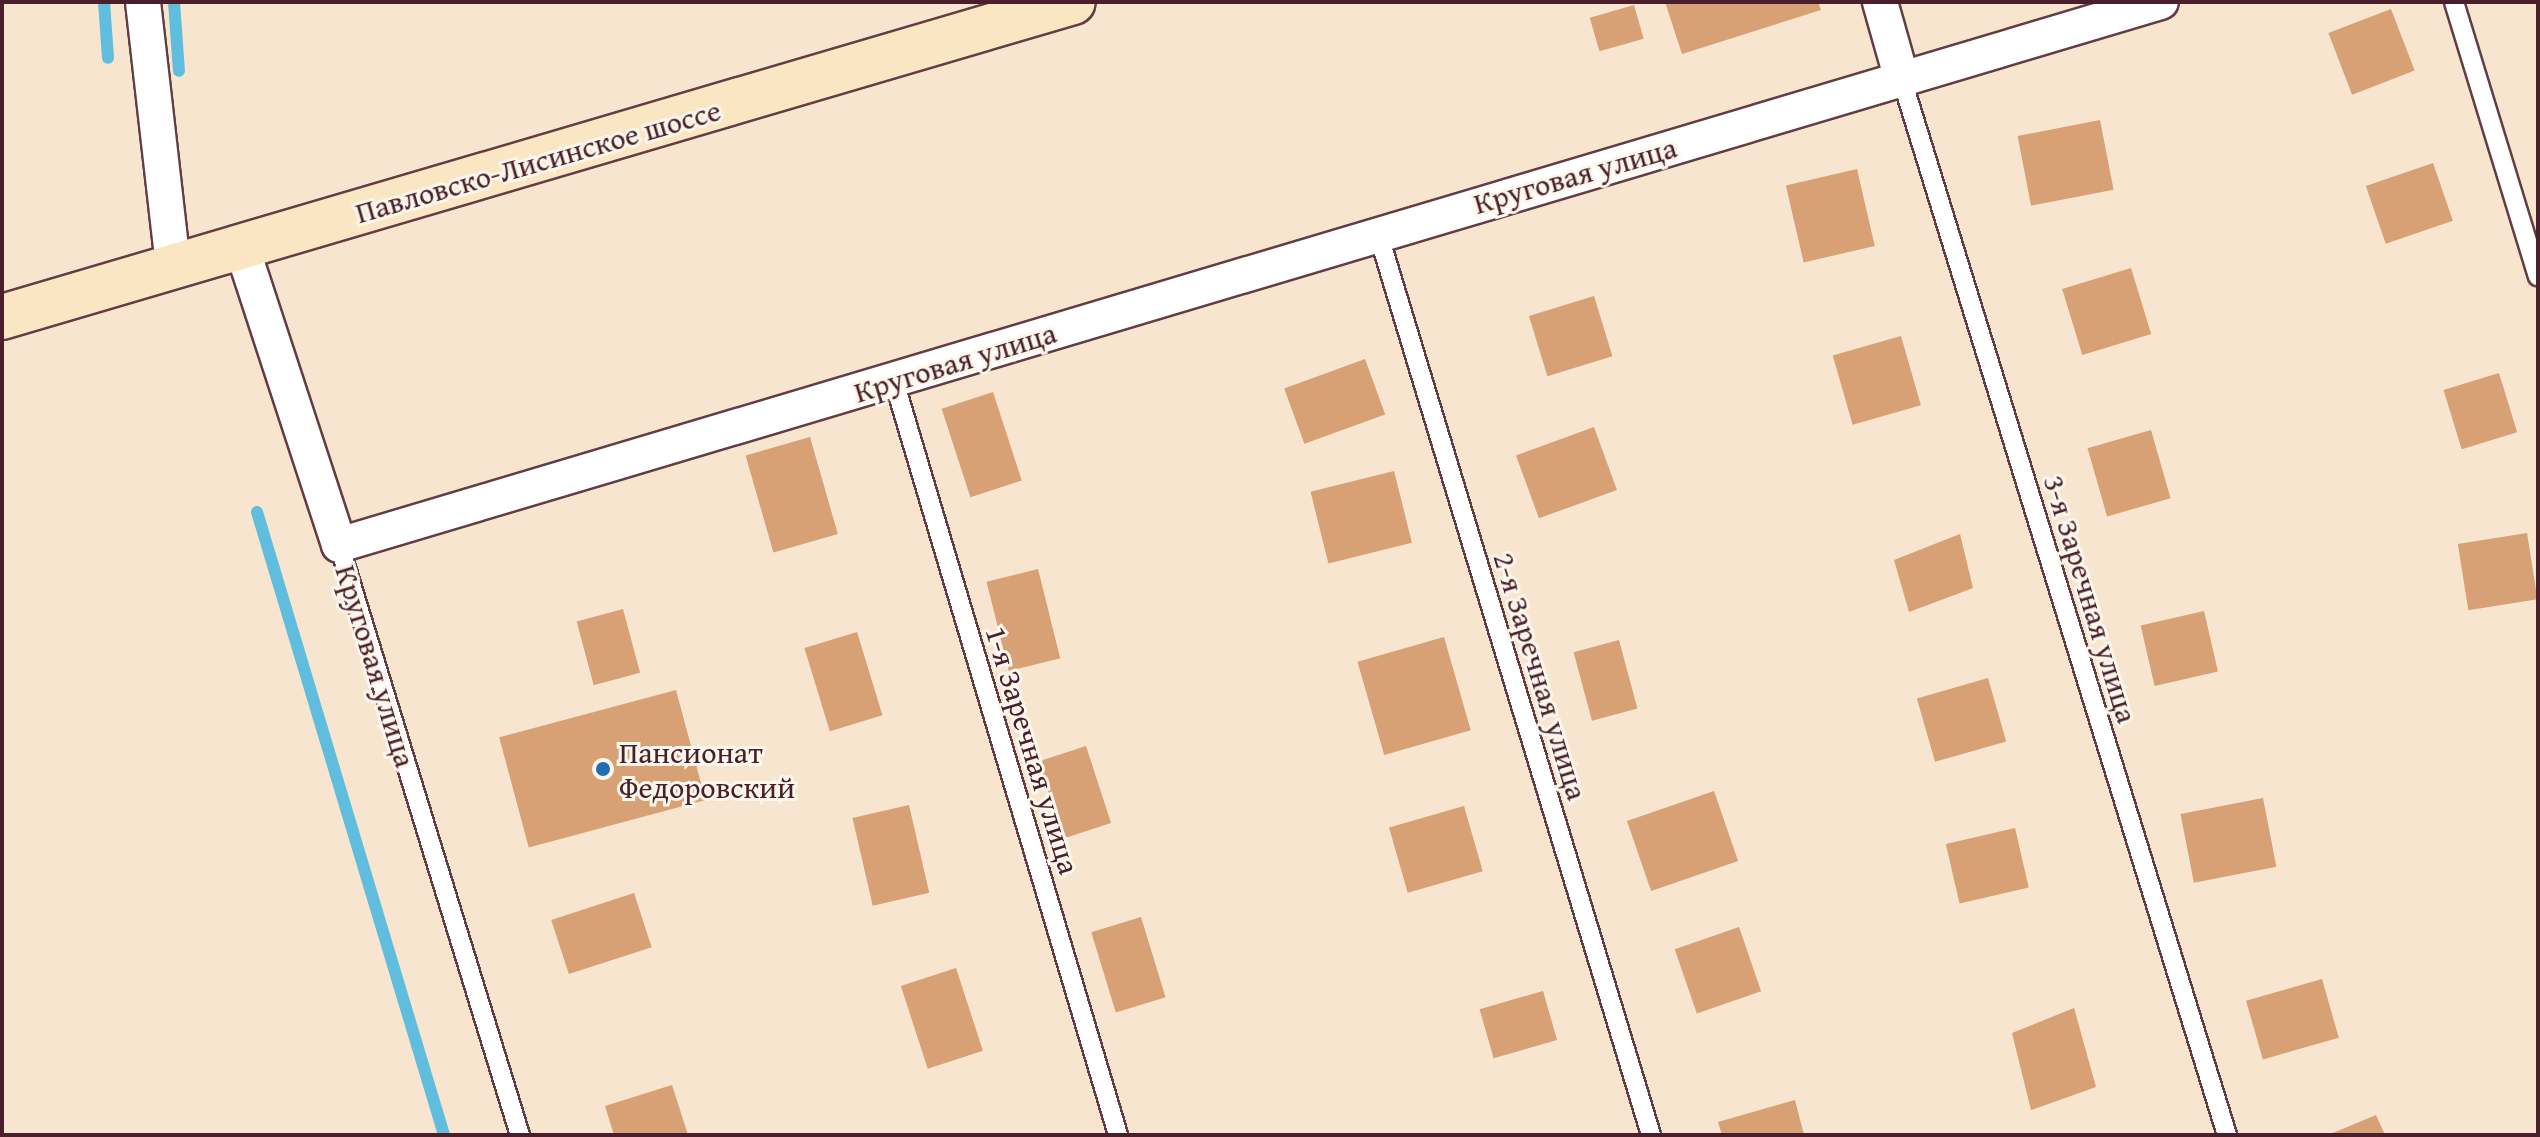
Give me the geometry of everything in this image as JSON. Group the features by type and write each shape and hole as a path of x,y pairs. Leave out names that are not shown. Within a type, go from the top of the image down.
{"main road":[{"name":"Павловско-Лисинское шоссе","path":"2,317 1073,2"}],"street":[{"path":"143,2 173,265"},
{"path":"1880,2 1902,80"},
{"name":"Круговая улица","path":"339,545 2161,2"},
{"path":"242,248 339,545"}],"lane":[{"path":"2454,2 2538,276"},
{"name":"3-я Заречная улица","path":"1902,80 2227,1135"},
{"name":"2-я Заречная улица","path":"1378,233 1651,1135"},
{"name":"1-я Заречная улица","path":"894,381 1118,1135"},
{"name":"Круговая улица","path":"339,545 520,1135"}],"building":[{"path":"1665,2 1818,2 1821,10 1682,54"},
{"path":"1634,5 1644,39 1599,51 1590,18"},
{"path":"2391,9 2415,71 2352,95 2328,33"},
{"path":"2100,120 2114,190 2031,206 2018,136"},
{"path":"2433,163 2453,221 2386,244 2366,186"},
{"path":"1857,169 1875,246 1804,262 1786,185"},
{"path":"2131,268 2151,334 2082,355 2062,289"},
{"path":"1594,296 1612,356 1547,376 1529,316"},
{"path":"1901,336 1921,405 1853,425 1833,356"},
{"path":"1365,359 1385,414 1304,444 1284,388"},
{"path":"2499,373 2517,432 2462,449 2444,390"},
{"path":"993,392 1022,480 970,497 942,409"},
{"path":"1594,427 1617,490 1539,518 1516,455"},
{"path":"2151,430 2171,498 2107,516 2088,448"},
{"path":"810,437 838,534 773,553 746,455"},
{"path":"1394,471 1412,543 1328,564 1311,492"},
{"path":"2527,533 2537,599 2468,610 2458,544"},
{"path":"1960,534 1973,588 1909,612 1894,560"},
{"path":"1038,569 1060,658 1009,671 987,582"},
{"path":"623,609 640,673 594,685 577,621"},
{"path":"2204,611 2218,671 2155,686 2141,626"},
{"path":"857,632 882,715 830,731 804,648"},
{"path":"1444,637 1471,730 1384,755 1357,662"},
{"path":"1619,640 1637,709 1592,721 1574,652"},
{"path":"1988,678 2006,741 1935,762 1917,698"},
{"name":"Пансионат Федоровский","path":"676,690 706,800 529,847 499,737"},
{"path":"1086,746 1111,823 1063,838 1038,761"},
{"path":"1714,791 1738,861 1651,891 1627,821"},
{"path":"2263,798 2276,867 2194,883 2181,814"},
{"path":"909,805 929,893 873,906 852,818"},
{"path":"1464,806 1483,871 1408,893 1389,827"},
{"path":"2015,828 2029,887 1960,903 1946,844"},
{"path":"634,893 652,947 569,974 551,920"},
{"path":"1141,917 1166,997 1116,1013 1091,932"},
{"path":"1739,927 1761,991 1697,1013 1675,949"},
{"path":"956,968 983,1051 928,1069 901,986"},
{"path":"2322,979 2339,1038 2263,1059 2246,1001"},
{"path":"1543,991 1557,1040 1494,1058 1480,1009"},
{"path":"2074,1008 2096,1087 2031,1110 2012,1033"},
{"path":"672,1085 688,1135 614,1135 605,1106"},
{"path":"1795,1100 1804,1135 1722,1135 1718,1122"},
{"path":"2376,1115 2385,1135 2328,1135"}],"waterway":[{"path":"104,2 108,58"},
{"path":"174,2 179,71"},
{"path":"257,512 444,1135"}],"place":[{"name":"Пансионат Федоровский","path":"603,769"}]}
